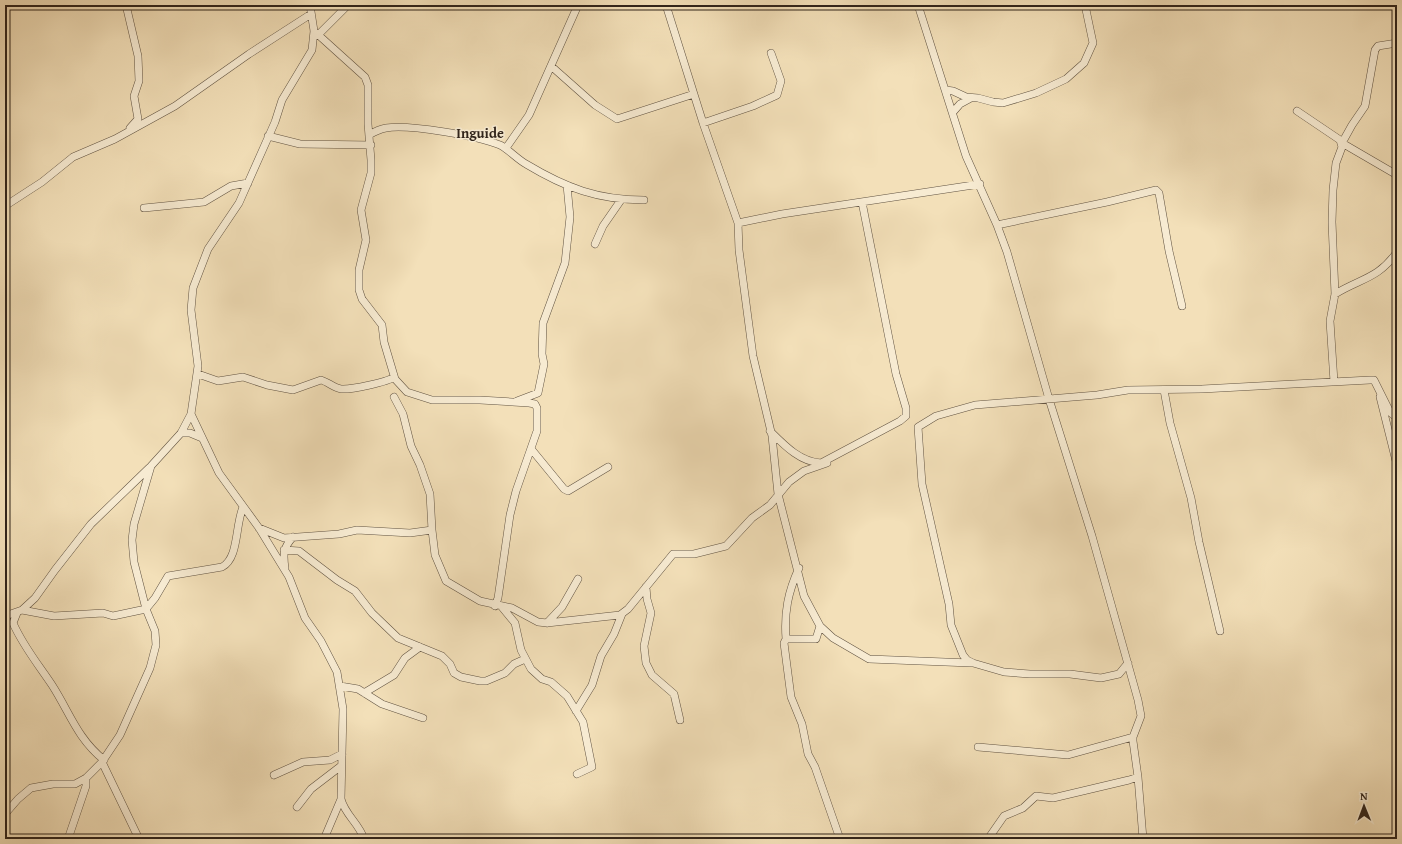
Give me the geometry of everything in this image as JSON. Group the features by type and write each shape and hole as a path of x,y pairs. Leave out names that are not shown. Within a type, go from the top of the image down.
{"street":[{"path":"126,5 138,56 138,81 134,96 138,119 128,131"},
{"path":"139,839 103,761 79,735 57,694 28,653 13,623 20,612 35,598 91,524 151,466 180,433 191,414 198,374 198,361 191,310 193,288 208,249 230,219 248,183 288,89 312,50 316,32 310,5"},
{"path":"316,32 348,5"},
{"path":"506,148 529,115 578,5"},
{"path":"666,5 703,123 738,223 739,250 753,356 770,431 778,494 799,568 804,596 820,626 833,638 869,660 974,663 1004,672 1030,674 1070,674 1101,678 1113,677 1119,674 1128,663"},
{"path":"918,5 966,156 980,184 997,225 1092,536 1128,663 1140,711 1140,716 1133,737 1143,839"},
{"path":"946,90 953,91 966,97 1004,103 1036,93 1066,79 1084,63 1093,43 1085,5"},
{"path":"5,206 42,182 73,157 115,139 188,98 249,54 311,14"},
{"path":"316,32 367,80 369,90 367,113 371,146 371,172 361,210 366,240 359,270 359,290 362,299 382,325 384,342 394,377 407,392 432,400 515,402 534,404 537,408 537,431 532,450 516,491 510,515 498,606 516,625 518,641 525,659 531,669 540,677 551,682 567,696 585,727 592,765 591,769 576,774"},
{"path":"1334,382 1330,321 1335,294 1332,222 1336,163 1342,143 1352,125 1366,106 1375,50 1378,46 1397,43"},
{"path":"703,123 753,106 777,95 781,81 771,53"},
{"path":"551,66 595,105 617,119 694,94"},
{"path":"953,112 960,104 973,97"},
{"path":"1297,111 1340,140 1342,143 1397,175"},
{"path":"369,135 380,129 401,127 463,135 506,148 515,158 567,185 604,198 644,200"},
{"path":"268,136 300,144 371,146"},
{"path":"144,208 204,202 231,186 248,183"},
{"path":"738,223 782,214 980,184"},
{"path":"515,402 538,393 544,364 542,330 565,263 570,218 567,185"},
{"path":"997,225 1156,190 1159,193 1182,306"},
{"path":"595,244 603,226 621,200"},
{"path":"821,463 900,421 906,416 906,408 896,374 862,202"},
{"path":"1335,294 1348,286 1378,273 1389,264 1397,252"},
{"path":"198,374 218,381 243,378 267,385 293,390 321,380 343,389 376,382 385,382 394,377"},
{"path":"974,663 963,655 950,622 949,604 922,484 918,427 936,416 969,406 1128,390 1164,390 1374,380 1390,412 1397,418"},
{"path":"1376,385 1397,465"},
{"path":"1164,390 1169,419 1191,498 1199,542 1220,631"},
{"path":"394,396 403,414 411,446 420,465 430,494 435,555 444,579 470,595 498,606 525,614 538,622 547,623 622,614"},
{"path":"191,414 219,473 259,528 285,571 298,597 305,618 333,663 340,686 343,709 341,799 324,839"},
{"path":"576,711 592,685 601,656 614,634 622,614 673,554 694,554 722,547 730,543 752,518 770,505 789,482 804,471 827,463 812,463 803,459 770,431"},
{"path":"180,433 190,433 202,438"},
{"path":"532,450 564,489 568,491 608,467"},
{"path":"5,814 18,798 31,788 53,784 75,784 86,778 103,761 120,736 154,655 156,634 146,609 134,562 132,532 143,488 151,466"},
{"path":"5,616 20,612 66,616 103,613 115,616 146,609 155,598 168,576 222,568 229,562 234,551 237,524 243,507"},
{"path":"259,528 280,537 340,534 357,530 410,533 432,530"},
{"path":"285,571 284,550 285,546 293,537"},
{"path":"284,550 295,550 303,554 360,595 372,613 381,619 398,638 442,656 457,675 480,681 505,673 514,664 525,659"},
{"path":"799,568 789,589 785,626 786,639 784,643 792,697 802,724 808,754 815,768 840,839"},
{"path":"547,623 562,607 578,579"},
{"path":"646,587 647,599 651,613 644,646 646,664 652,676 674,694 680,720"},
{"path":"816,638 820,626"},
{"path":"786,639 833,638"},
{"path":"364,693 394,675 405,658 420,647"},
{"path":"340,686 353,688 386,706 423,718"},
{"path":"978,748 1034,751 1061,755 1081,752 1133,737"},
{"path":"274,775 303,762 330,760 342,754"},
{"path":"297,808 311,789 342,766"},
{"path":"988,839 1004,816 1023,808 1036,796 1053,798 1124,782 1138,776"},
{"path":"68,839 86,786 86,778"},
{"path":"341,799 347,812 359,825 364,839"}],"district":[{"name":"Inguide","path":"480,133"}]}
